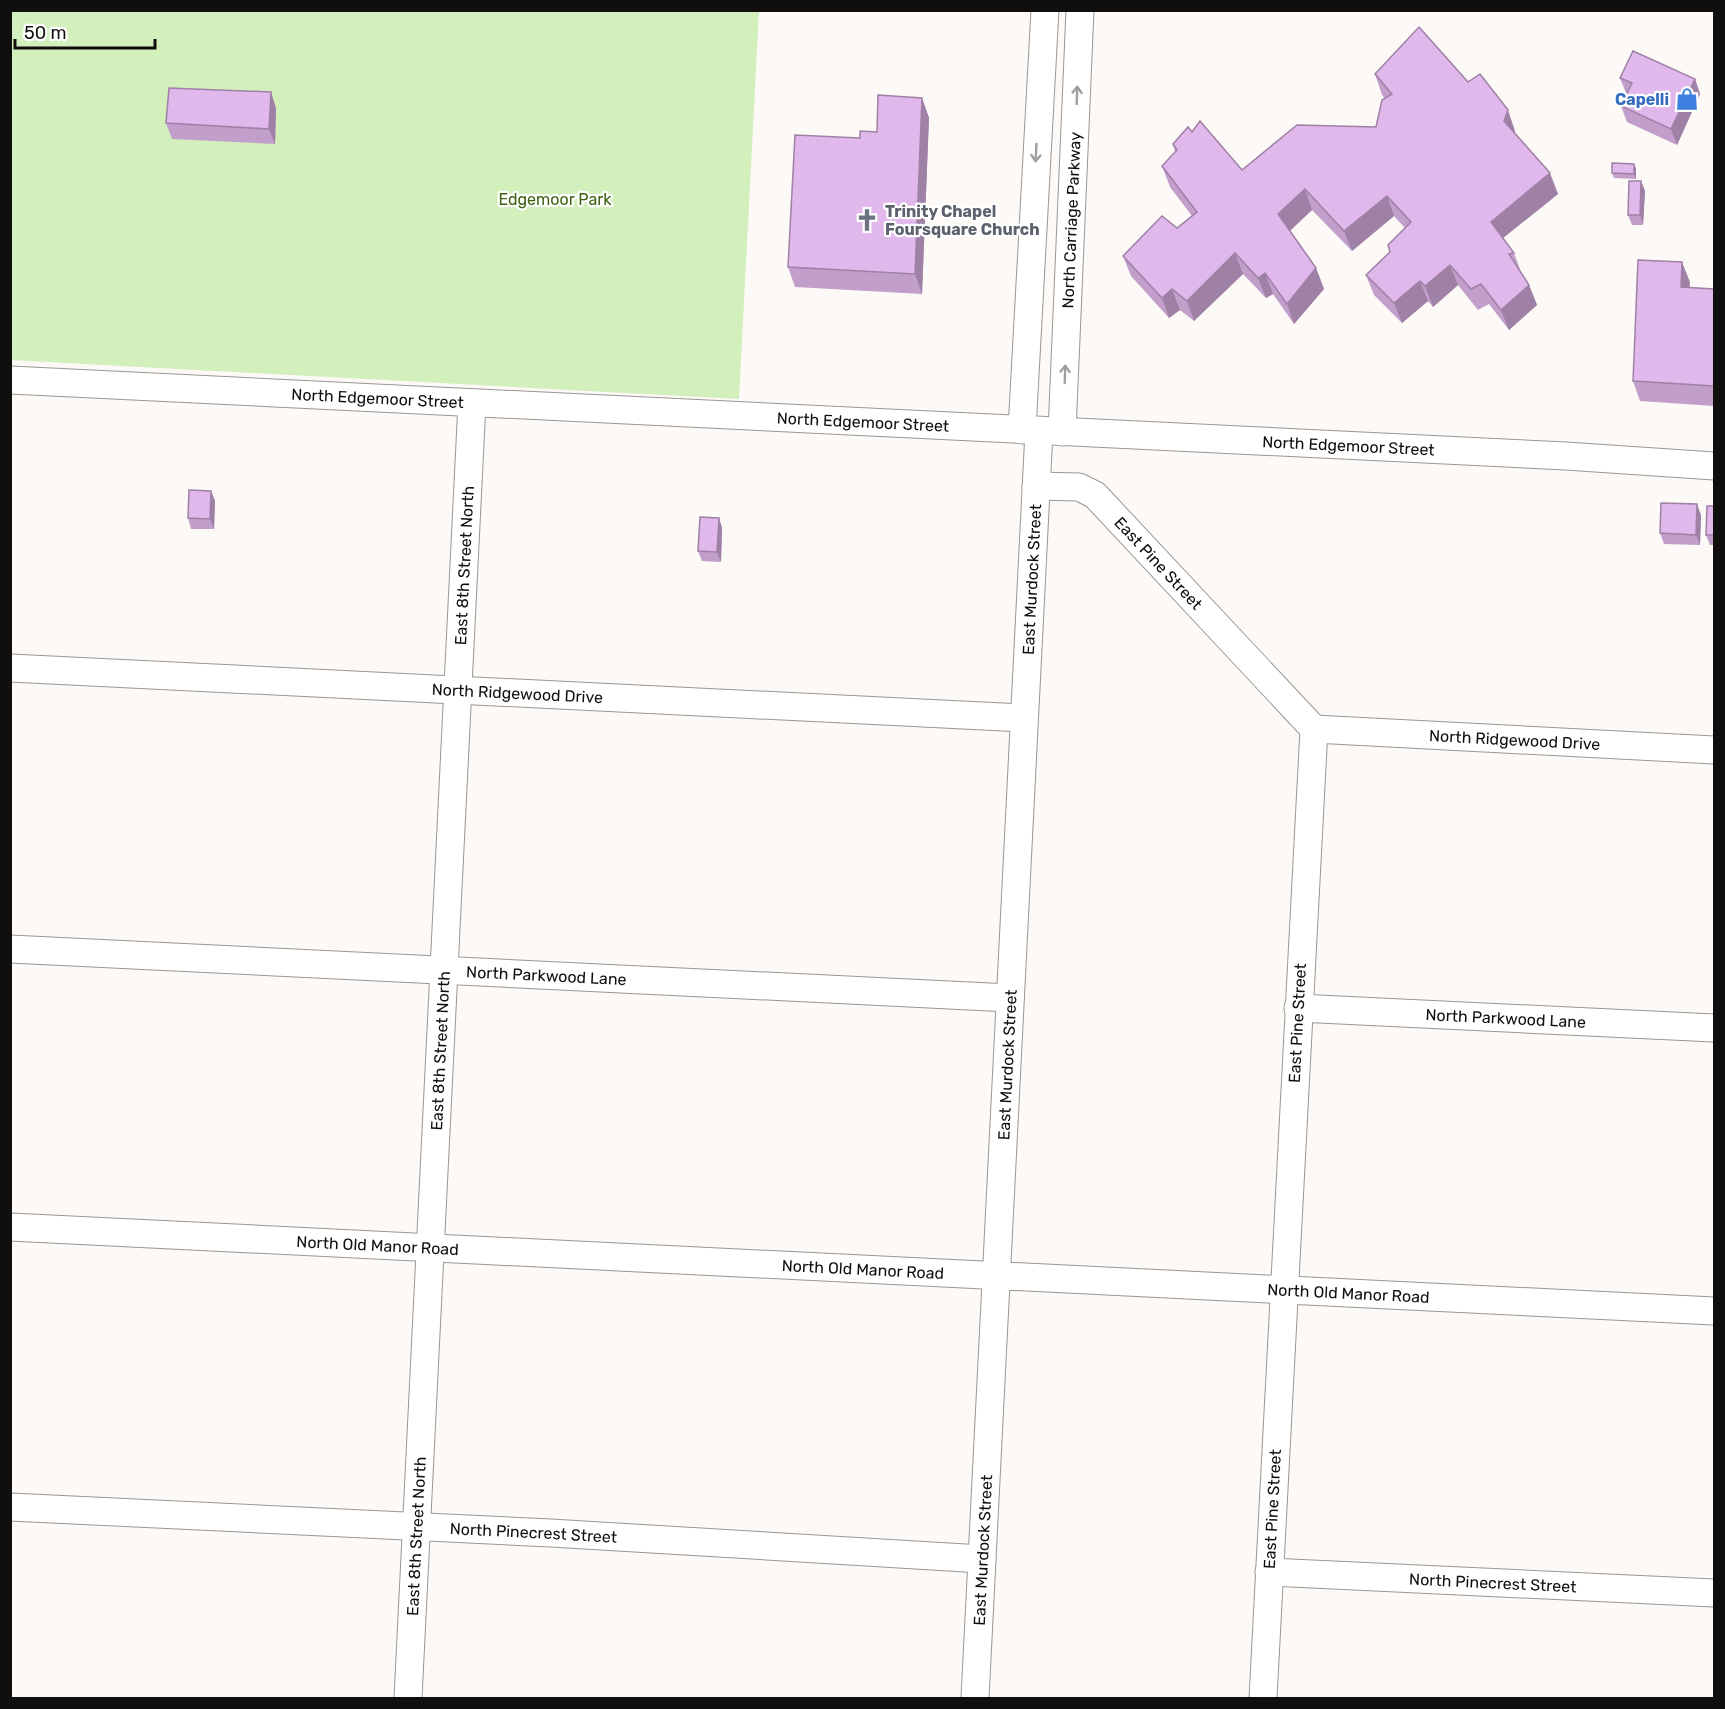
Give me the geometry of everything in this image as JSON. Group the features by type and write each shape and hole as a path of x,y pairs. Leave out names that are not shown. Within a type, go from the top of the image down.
{"street":[{"path":"1041,431 1045,10"},
{"name":"North Carriage Parkway","path":"1041,431 1080,10"},
{"name":"North Edgemoor Street","path":"10,380 1566,456 1714,466"},
{"name":"East 8th Street North","path":"408,1698 472,403"},
{"name":"East Murdock Street","path":"975,1698 1036,486 1041,431"},
{"name":"East Pine Street","path":"1036,486 1079,487 1095,495 1314,729 1263,1698"},
{"name":"North Ridgewood Drive","path":"10,668 1024,718"},
{"name":"North Ridgewood Drive","path":"1314,729 1714,750"},
{"name":"North Parkwood Lane","path":"10,949 1010,998"},
{"name":"North Parkwood Lane","path":"1298,1008 1714,1028"},
{"name":"North Old Manor Road","path":"10,1227 1714,1311"},
{"name":"North Pinecrest Street","path":"10,1507 982,1558"},
{"name":"North Pinecrest Street","path":"1269,1572 1714,1593"}],"green space":[{"name":"Edgemoor Park","path":"10,11 759,11 739,399 11,360"}],"building":[{"path":"1419,27 1468,82 1480,74 1508,110 1504,121 1550,173 1491,222 1514,253 1509,254 1529,285 1501,310 1481,284 1471,289 1450,265 1425,286 1420,281 1394,303 1366,275 1390,252 1388,245 1411,222 1387,196 1344,231 1305,189 1278,214 1316,268 1287,304 1265,273 1258,278 1235,253 1187,301 1172,289 1162,298 1123,256 1162,216 1177,228 1197,212 1162,166 1177,150 1173,144 1188,127 1192,132 1200,121 1242,170 1297,125 1376,127 1382,100 1392,94 1375,74"},
{"path":"1633,51 1695,79 1671,129 1621,106 1632,83 1620,78"},
{"path":"169,88 271,92 269,129 166,123"},
{"path":"878,95 922,98 915,274 788,267 795,135 860,138 860,131 877,132"},
{"path":"1612,163 1634,164 1634,174 1612,173"},
{"path":"1629,181 1641,181 1640,215 1628,215"},
{"path":"1638,260 1682,262 1681,287 1714,289 1714,386 1633,381"},
{"path":"189,490 211,491 210,519 188,518"},
{"path":"1661,503 1697,504 1696,535 1660,533"},
{"path":"1707,506 1714,506 1714,535 1706,535"},
{"path":"700,517 719,518 717,552 698,551"}],"place":[{"name":"Capelli","path":"1687,99"},
{"name":"Trinity Chapel Foursquare Church","path":"867,220"}]}
